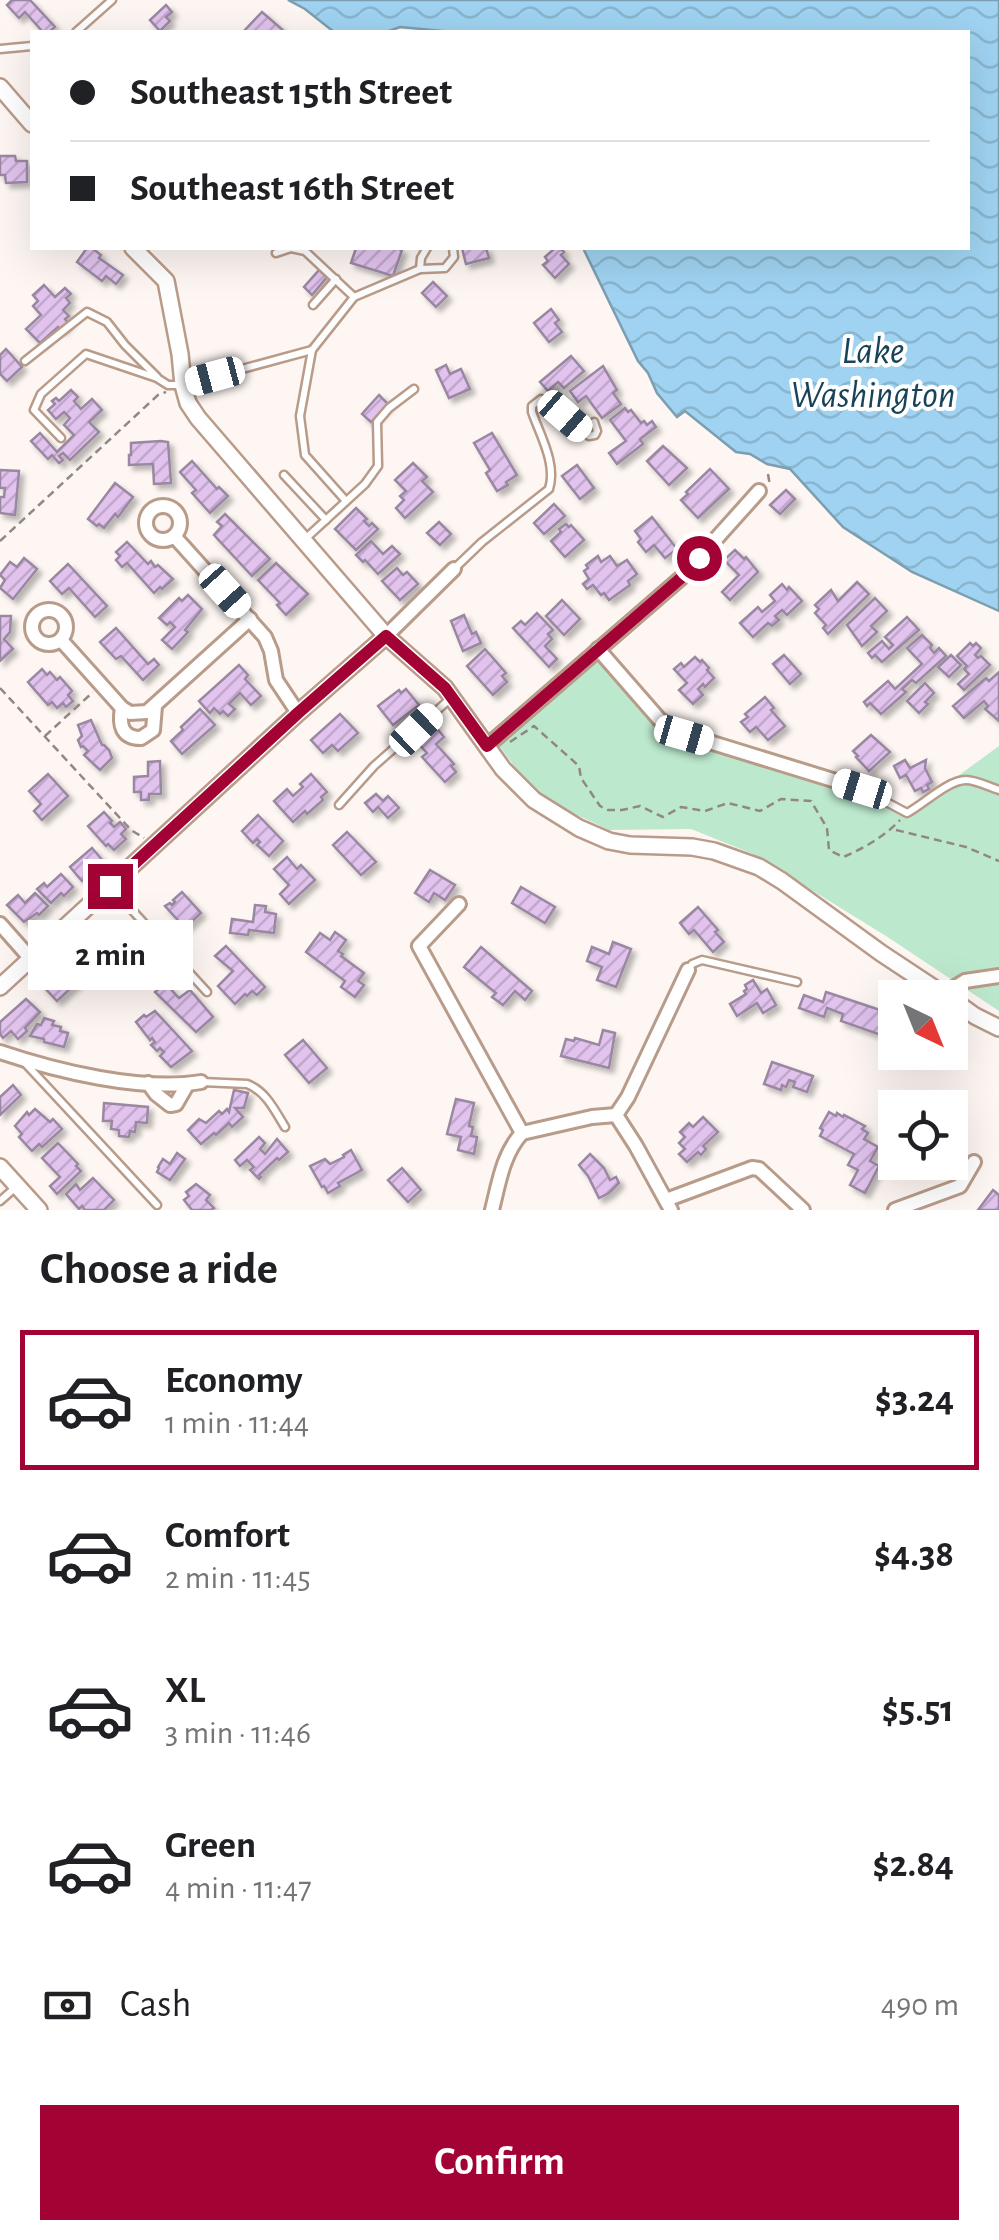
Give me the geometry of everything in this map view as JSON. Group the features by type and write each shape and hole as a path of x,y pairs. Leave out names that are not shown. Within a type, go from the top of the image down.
{"street":[{"path":"0,87 30,122"},
{"path":"135,250 166,281 183,384 198,418 386,636 452,697 502,769 534,800 578,828 609,841 692,847 759,867 923,980"},
{"path":"490,750 681,578 759,491"},
{"path":"174,536 269,644 276,680 298,713"},
{"path":"0,986 386,636 454,569"},
{"path":"61,640 122,708 130,713 147,712 250,618"},
{"path":"598,649 659,719 677,732 862,789"},
{"path":"122,708 121,727 136,739 153,730 155,706"},
{"path":"459,904 419,946 522,1133"},
{"path":"0,924 31,959"},
{"path":"616,1115 628,1098 688,970"},
{"path":"968,981 999,976"},
{"path":"968,1011 999,1028"},
{"path":"0,1052 118,1082 194,1084"},
{"path":"148,1083 170,1105 176,1104 194,1084"},
{"path":"492,1210 506,1156 522,1133 616,1115"},
{"path":"616,1115 669,1205 752,1168 759,1169 803,1210"},
{"path":"894,1210 960,1186 974,1162"},
{"path":"0,1167 39,1210"}],"lane":[{"path":"78,30 112,0"},
{"path":"0,50 30,46"},
{"path":"276,253 284,250"},
{"path":"298,250 305,252 354,297"},
{"path":"420,269 426,250"},
{"path":"346,502 305,455 300,416 312,350 354,297 420,269 445,268 454,257 453,250"},
{"path":"314,305 336,279"},
{"path":"25,361 87,312 107,322 158,378"},
{"path":"61,438 34,410 41,394 86,354 158,378 168,385 312,350"},
{"path":"303,541 365,484 378,466 378,422 414,389"},
{"path":"454,569 549,489 551,466 532,412 536,401 548,402 589,436 596,431 594,422"},
{"path":"284,475 326,520"},
{"path":"339,805 374,766 452,697"},
{"path":"862,789 907,813 951,784 967,780 999,790"},
{"path":"110,886 207,992"},
{"path":"688,970 702,960 797,982"},
{"path":"20,1059 158,1205"},
{"path":"194,1084 254,1086 285,1127"},
{"path":"0,1201 16,1186"}],"path":[{"path":"0,541 158,395 183,384"},
{"path":"45,736 102,685"},
{"path":"0,688 152,848"},
{"path":"490,750 534,726 579,766 590,793 608,810 640,806 663,816 681,806 705,811 728,803 760,811 781,799 811,801 826,828 828,850 842,857 863,849 907,813"},
{"path":"892,829 966,847 999,861"}],"green space":[{"path":"598,649 668,727 862,789 907,813 999,746 999,1011 968,990 968,980 952,980 753,854 691,829 609,830 535,795 496,741"}],"water":[{"name":"Lake Washington","path":"288,0 999,0 999,611 912,572 843,527 790,469 736,452 685,411 677,417 638,361 584,250 970,250 970,30 331,30"}],"building":[{"path":"12,0 30,0 55,27 41,30 25,12 19,18 7,5"},
{"path":"166,5 172,12 161,30 150,20"},
{"path":"262,12 283,30 245,30"},
{"path":"0,156 27,161 27,182 6,183 5,175 0,175"},
{"path":"86,250 95,250 101,255 99,258 123,275 116,284 106,276 102,281 77,262"},
{"path":"355,250 402,250 393,276 351,263"},
{"path":"462,250 487,250 489,258 466,264"},
{"path":"553,250 562,250 561,255 569,264 555,278 543,265 548,261 545,257"},
{"path":"319,270 327,277 312,295 304,287"},
{"path":"433,282 447,296 436,307 422,293"},
{"path":"44,285 55,297 65,288 71,294 66,298 70,303 63,310 69,316 65,319 68,323 40,343 26,329 41,315 33,306 38,301 33,295"},
{"path":"551,309 562,332 549,342 534,323"},
{"path":"6,349 22,367 7,381 0,374 0,355"},
{"path":"571,356 584,371 564,388 558,382 548,391 540,382"},
{"path":"446,365 450,374 461,369 470,389 449,398 436,370"},
{"path":"603,366 621,404 602,418 586,396 578,402 570,391"},
{"path":"71,390 81,409 92,399 102,410 89,422 99,432 70,460 63,453 59,456 63,460 59,463 52,455 48,459 31,441 40,433 57,452 74,435 64,425 70,418 64,412 56,419 48,410 55,404 52,401 59,401"},
{"path":"379,395 388,404 371,422 362,414"},
{"path":"625,408 641,423 647,425 652,421 656,427 640,439 643,444 617,464 609,453 626,441 610,420"},
{"path":"492,433 517,475 497,491 474,443"},
{"path":"168,442 171,483 154,484 153,464 129,465 129,455 131,443"},
{"path":"663,446 687,468 669,485 647,461"},
{"path":"192,461 228,496 210,513 180,472"},
{"path":"413,463 427,477 422,481 433,492 405,518 396,508 406,491 395,480"},
{"path":"577,465 594,488 580,499 562,476"},
{"path":"710,469 729,489 698,518 681,500"},
{"path":"0,470 19,471 15,515 0,513 0,497 4,497 5,488 0,488"},
{"path":"115,483 133,497 118,517 115,514 104,528 97,526 88,519"},
{"path":"786,490 795,499 780,514 770,505"},
{"path":"554,504 565,516 544,534 534,523"},
{"path":"356,508 369,526 372,523 378,529 356,550 335,529"},
{"path":"225,514 270,559 252,576 214,535 222,526 217,522"},
{"path":"652,517 677,549 665,558 654,545 646,552 638,542 641,539 635,531"},
{"path":"439,522 451,534 440,545 427,533"},
{"path":"566,524 584,540 565,557 551,541"},
{"path":"371,541 383,554 392,546 400,554 378,574 356,555"},
{"path":"127,542 148,564 151,561 155,567 158,565 173,579 154,593 127,563 122,567 116,560 120,556 116,552"},
{"path":"735,550 758,572 730,600 722,592 739,575 724,560"},
{"path":"598,556 601,562 610,556 617,566 627,560 637,574 628,581 630,585 609,600 593,585 587,589 583,584 589,579 584,571 586,565"},
{"path":"24,558 37,569 13,599 0,588 5,580 0,575 10,562 17,567"},
{"path":"276,563 308,594 286,615 258,580"},
{"path":"68,564 107,606 95,617 69,588 62,594 50,581"},
{"path":"397,568 418,584 400,600 382,581"},
{"path":"857,582 869,594 828,634 823,628 826,625 815,613 819,609 815,605 831,590 838,601"},
{"path":"782,584 802,601 787,615 782,610 775,616 779,620 772,626 768,623 753,637 740,623 758,607 762,612 775,601 770,595"},
{"path":"188,595 202,609 172,649 162,640 175,627 159,618 179,598 182,601"},
{"path":"875,598 887,611 871,626 877,632 862,646 847,625"},
{"path":"562,600 580,619 564,635 546,616"},
{"path":"537,613 553,630 548,634 552,639 545,646 557,659 549,667 513,628 521,621 525,625"},
{"path":"464,615 472,634 476,632 481,643 463,651 451,621"},
{"path":"0,616 11,616 10,632 4,639 13,649 0,661"},
{"path":"907,617 919,630 882,662 875,655 872,658 868,653 882,641 889,649 893,645 885,637"},
{"path":"116,628 148,664 154,659 159,665 143,680 121,656 116,659 100,642"},
{"path":"922,635 934,653 939,648 946,656 916,683 912,680 902,689 906,692 881,714 870,703 867,706 864,702 888,681 895,689 922,664 907,648"},
{"path":"970,643 981,648 975,655 990,665 964,690 958,684 969,674 957,656"},
{"path":"485,649 506,673 502,676 507,682 493,695 467,666"},
{"path":"784,655 801,674 790,684 773,664"},
{"path":"951,655 961,665 949,677 938,667"},
{"path":"695,657 702,660 714,678 698,689 703,695 693,704 679,690 687,683 674,669 681,663 684,667"},
{"path":"239,665 248,675 245,679 261,696 251,705 240,693 229,704 235,709 228,716 214,708 210,713 199,701"},
{"path":"42,669 57,680 60,677 72,691 68,695 73,701 66,707 63,703 57,708 52,702 48,705 28,682"},
{"path":"999,672 999,721 985,709 988,706 984,701 964,718 953,706"},
{"path":"925,683 934,693 919,713 907,701"},
{"path":"406,689 419,705 393,725 378,706"},
{"path":"765,697 785,726 768,740 756,727 750,732 741,722"},
{"path":"200,709 215,725 182,754 171,741"},
{"path":"340,714 358,733 338,751 332,745 323,753 311,740"},
{"path":"91,720 112,758 100,770 84,755 88,751 78,740 82,736 78,725"},
{"path":"435,726 444,737 436,744 454,764 451,766 456,772 445,782 422,757 427,753 417,742"},
{"path":"871,735 890,752 869,771 853,751"},
{"path":"905,760 910,768 926,760 925,768 932,782 927,785 929,789 915,791 906,775 900,778 894,766"},
{"path":"160,761 161,794 149,794 149,800 141,800 141,792 134,792 134,777 148,776 148,762"},
{"path":"48,774 68,796 42,820 34,811 41,804 29,791"},
{"path":"311,774 327,792 321,797 323,800 293,822 274,801 287,789 293,796"},
{"path":"376,794 383,801 388,796 399,808 388,818 378,807 373,812 365,803"},
{"path":"104,812 114,827 120,822 126,829 121,834 126,839 114,850 88,826"},
{"path":"258,815 283,841 269,856 257,845 257,839 253,843 242,831"},
{"path":"347,832 376,862 361,875 333,845"},
{"path":"92,848 104,862 82,881 70,867"},
{"path":"287,857 315,880 289,904 280,894 289,885 274,869"},
{"path":"430,870 455,885 445,900 434,893 429,902 415,893"},
{"path":"61,874 73,887 51,903 37,889 44,883 47,887"},
{"path":"521,887 555,907 545,923 512,903"},
{"path":"182,892 201,913 185,928 165,906 172,905"},
{"path":"35,893 48,906 24,922 7,905 18,895 25,903"},
{"path":"255,905 266,906 265,912 276,914 274,933 230,933 232,919 253,922"},
{"path":"698,907 724,942 713,952 694,930 689,934 680,923"},
{"path":"109,932 118,942 114,945 120,952 115,955 120,961 108,973 102,967 97,972 80,953 87,947 94,954 106,943 102,939"},
{"path":"335,932 346,940 338,951 341,956 364,973 358,981 364,985 355,997 341,987 345,981 306,952 320,933 330,940"},
{"path":"613,942 631,949 616,987 597,980 602,967 587,961 592,947 609,954"},
{"path":"226,946 265,987 257,995 252,991 245,994 235,1004 218,986 233,971 215,956"},
{"path":"481,947 532,991 525,1000 515,991 503,1005 492,997 496,993 464,967"},
{"path":"70,961 84,976 57,1001 42,985"},
{"path":"753,980 761,993 767,989 776,1005 763,1013 757,1003 737,1016 730,1004 746,994 745,985"},
{"path":"165,983 179,998 190,990 213,1017 196,1032 155,992"},
{"path":"826,992 878,1009 878,1034 841,1021 843,1014 827,1008 824,1017 799,1008 804,995 823,1002"},
{"path":"26,999 40,1012 18,1039 11,1031 3,1038 0,1022"},
{"path":"155,1011 192,1051 171,1067 160,1056 164,1052 151,1045 155,1042 136,1022"},
{"path":"44,1018 68,1033 64,1047 30,1036"},
{"path":"603,1030 615,1033 609,1068 561,1056 566,1039 599,1045"},
{"path":"303,1040 327,1068 309,1083 285,1055"},
{"path":"772,1062 813,1076 807,1092 793,1087 795,1082 789,1080 781,1090 764,1084"},
{"path":"13,1085 21,1095 0,1115 0,1097"},
{"path":"234,1090 248,1093 244,1108 235,1108 243,1117 201,1144 188,1130 199,1119 206,1123 219,1111 229,1112"},
{"path":"456,1099 474,1103 469,1126 473,1127 471,1136 477,1137 474,1154 458,1150 461,1137 447,1134"},
{"path":"104,1103 148,1107 147,1123 136,1122 135,1132 130,1131 129,1137 119,1136 119,1130 111,1129 112,1121 103,1121"},
{"path":"35,1109 62,1129 32,1151 15,1126"},
{"path":"829,1112 865,1126 862,1129 868,1133 864,1139 878,1147 870,1161 878,1168 865,1193 850,1185 858,1170 848,1165 854,1154 820,1136"},
{"path":"703,1117 718,1132 703,1146 706,1149 701,1155 698,1152 687,1162 679,1154 685,1149 679,1143 685,1137 680,1132"},
{"path":"259,1137 265,1143 260,1149 265,1154 277,1139 288,1152 277,1158 259,1179 247,1160 240,1166 235,1160"},
{"path":"58,1143 81,1171 57,1194 50,1186 60,1177 42,1158"},
{"path":"351,1150 362,1170 328,1193 310,1166 325,1159 330,1164"},
{"path":"177,1153 185,1159 170,1180 157,1172 158,1167 163,1159 170,1164"},
{"path":"590,1154 610,1180 616,1177 619,1183 599,1198 579,1165"},
{"path":"402,1168 421,1190 408,1202 388,1180"},
{"path":"93,1178 114,1200 104,1210 85,1210 82,1206 79,1209 66,1194 76,1184 80,1190"},
{"path":"196,1184 210,1195 206,1200 214,1208 211,1210 192,1210 184,1200 189,1196 186,1192"},
{"path":"993,1190 999,1195 999,1210 978,1210"}],"route":[{"path":"110,886 386,636 445,688 487,746 681,578 699,558"}]}
